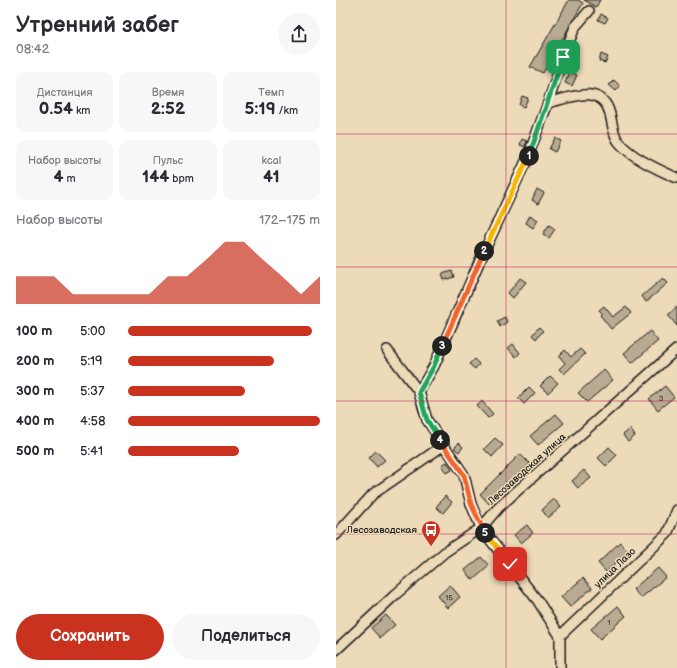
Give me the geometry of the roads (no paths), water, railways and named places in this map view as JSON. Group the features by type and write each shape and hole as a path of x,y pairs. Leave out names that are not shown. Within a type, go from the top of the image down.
{"street":[{"path":"419,392 434,366 480,260 528,159 552,88 575,27 589,11"},
{"path":"548,103 580,94 594,95 600,98 608,105 617,140 624,148 654,168 677,178"},
{"name":"Лесозаводская улица","path":"336,650 396,594 445,552 482,528 498,508 677,349"},
{"path":"387,350 419,392 427,420 464,475 471,504 482,528 538,601 560,636 560,668"},
{"path":"336,535 373,494 444,445"},
{"name":"улица Лазо","path":"560,636 667,534 677,510"}],"place":[{"name":"Лесозаводская","path":"431,547"}]}
